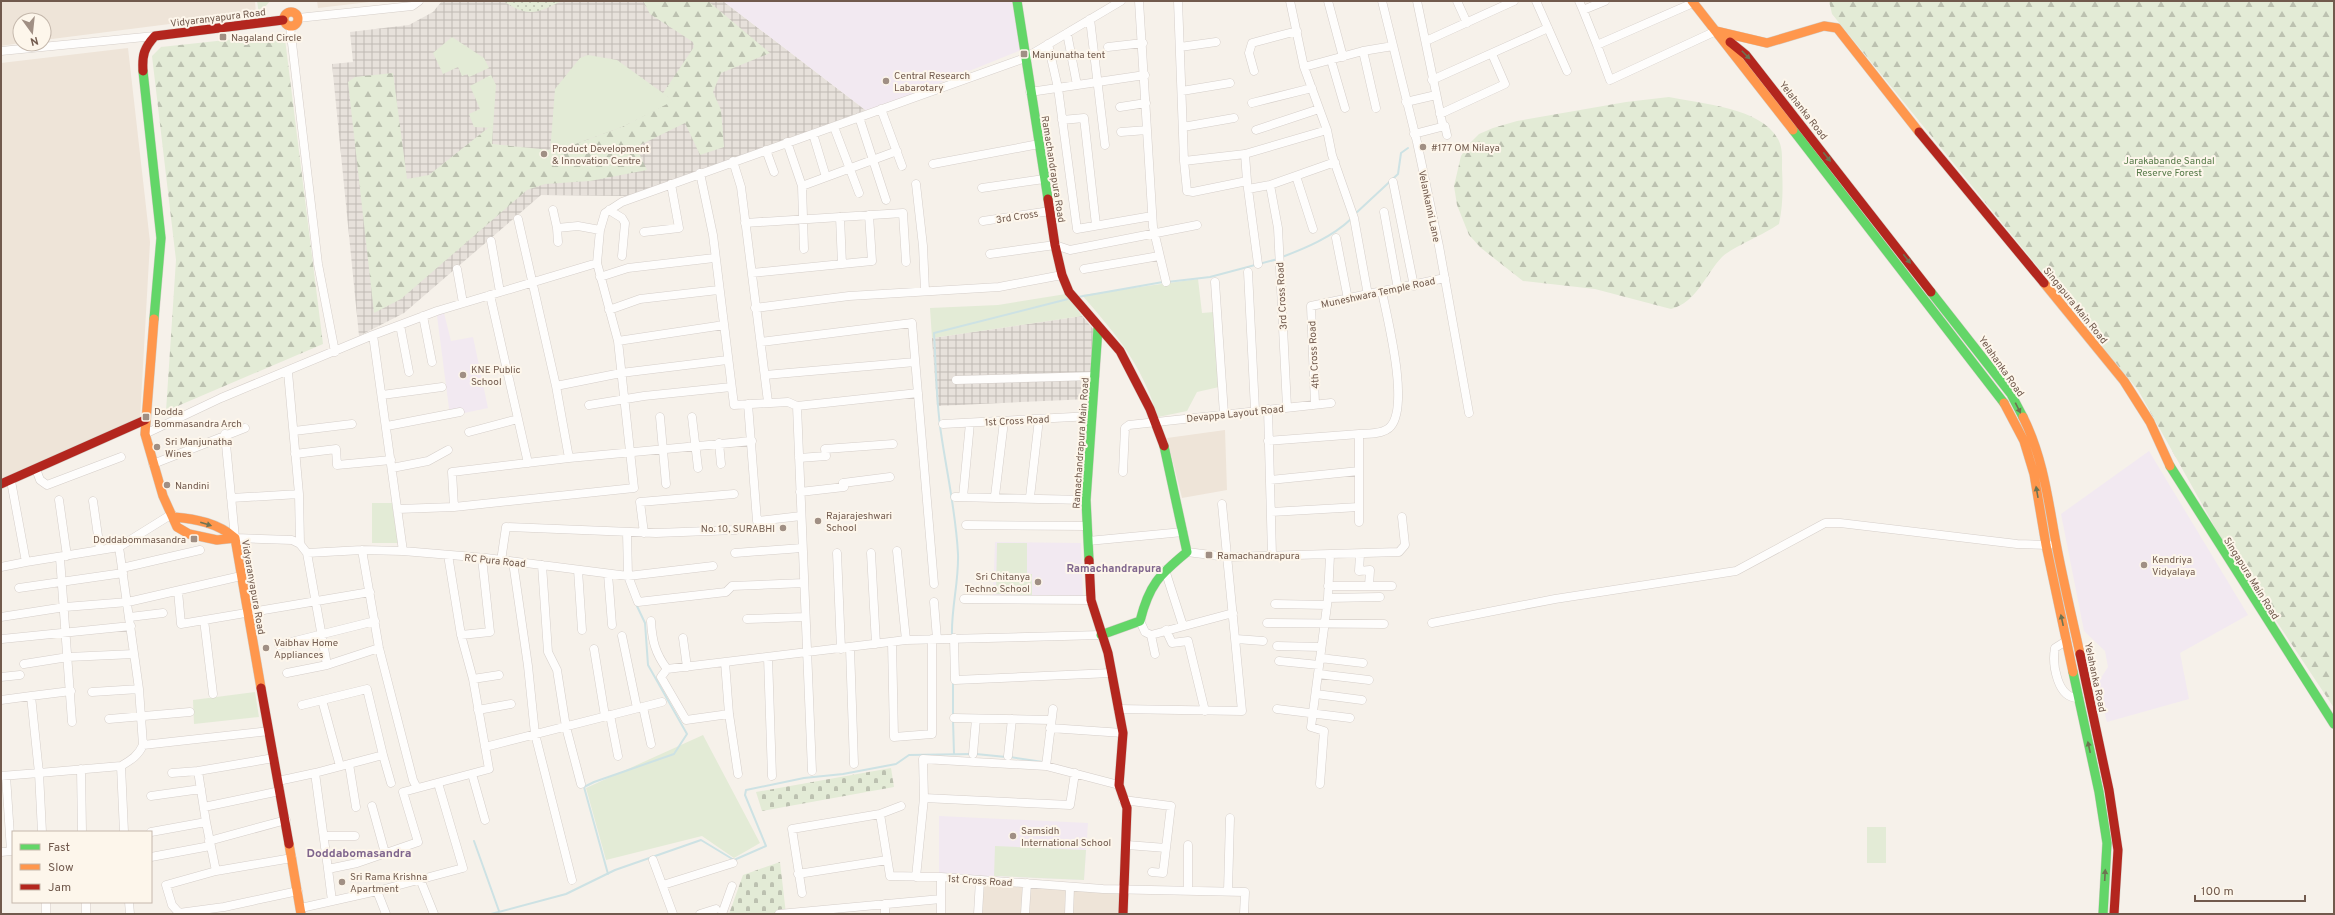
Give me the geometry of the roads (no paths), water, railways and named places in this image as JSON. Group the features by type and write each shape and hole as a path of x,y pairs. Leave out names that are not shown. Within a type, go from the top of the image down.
{"main road":[{"path":"287,1 287,19 296,14 298,18"},
{"name":"Ramachandrapura Road","path":"1017,1 1038,144 1055,245 1062,275 1069,292 1098,328 1120,351 1155,422 1168,457 1187,552"},
{"name":"Yelahanka Road","path":"1692,2 1846,197 2002,399 2024,441 2034,474 2046,546 2099,792 2107,843 2103,914"},
{"name":"Vidyaranyapura Road","path":"155,36 287,19"},
{"name":"Singapura Main Road","path":"1716,31 1767,44 1824,26 1837,28 1904,114 2124,381 2150,422 2174,475 2334,724"},
{"name":"Yelahanka Road","path":"1716,31 1746,55 1853,191 2011,394 2033,437 2044,472 2056,544 2110,797 2118,850 2114,914"},
{"path":"155,36 145,47 142,57 160,238 145,434 163,496 173,515 177,527 188,534 218,540 235,538"},
{"path":"1846,197 1853,191"},
{"name":"Ramachandrapura Main Road","path":"1098,328 1086,500 1087,526 1091,600 1108,653 1123,733 1119,785 1127,808 1127,845 1123,914"},
{"path":"1,484 11,481 145,420"},
{"name":"Vidyaranyapura Road","path":"173,515 227,530 235,538 247,613 286,820 301,911"},
{"path":"1101,635 1140,621 1146,597 1165,570 1187,552"}],"street":[{"path":"298,18 412,6 419,1"},
{"path":"398,509 454,507 634,488 618,341 597,263 600,230 605,213 609,210 622,202 700,173 834,127 1025,58 1121,1"},
{"path":"1139,1 1143,42 1152,216 1154,234 1166,282"},
{"path":"1178,1 1186,188 1190,192 1248,185 1270,185 1334,162"},
{"path":"1290,1 1304,67 1327,130 1334,162 1354,218 1368,295"},
{"path":"1328,1 1344,57"},
{"name":"Velankanni Lane","path":"1382,1 1414,134 1445,278 1469,413"},
{"path":"1417,1 1432,80 1442,122"},
{"path":"1457,1 1467,23"},
{"path":"1426,42 1467,23 1497,5 1514,1"},
{"path":"1536,1 1567,71"},
{"path":"1579,1 1610,80 1716,31"},
{"path":"1583,10 1605,1"},
{"path":"1597,46 1692,2"},
{"path":"287,19 318,264 335,352"},
{"path":"1090,19 1105,145"},
{"path":"1432,80 1548,28"},
{"path":"1254,71 1250,53 1252,43 1297,31"},
{"path":"1066,33 1077,85"},
{"path":"1,51 155,36"},
{"path":"1108,47 1143,42"},
{"path":"1180,47 1216,42"},
{"path":"1048,44 1058,88 1077,229 1152,216"},
{"path":"1304,67 1363,51 1393,46"},
{"path":"1363,51 1376,108"},
{"path":"1440,114 1505,84 1492,54"},
{"path":"1331,60 1345,108"},
{"path":"1030,92 1144,75"},
{"path":"1182,90 1230,83"},
{"path":"1252,103 1312,88"},
{"path":"1406,102 1436,94"},
{"path":"1120,107 1146,103"},
{"path":"881,109 902,166"},
{"path":"1256,130 1320,109"},
{"path":"859,117 886,200"},
{"path":"1062,120 1084,118 1096,225"},
{"path":"1183,126 1234,118"},
{"path":"1414,134 1445,126 1447,135"},
{"path":"834,127 859,193"},
{"path":"1121,132 1147,130"},
{"path":"1184,161 1245,154 1327,130"},
{"path":"813,134 826,177"},
{"path":"787,142 802,186 804,249"},
{"path":"933,164 1038,144"},
{"path":"766,150 774,172"},
{"path":"802,186 897,151"},
{"path":"1245,154 1258,264"},
{"path":"733,161 740,187 768,402"},
{"path":"700,173 709,211 734,405 788,402 796,406 918,393"},
{"path":"1296,176 1313,229"},
{"path":"982,188 1044,179"},
{"path":"1393,182 1414,286"},
{"path":"644,232 678,228 671,184"},
{"path":"916,184 923,246 925,290"},
{"name":"3rd Cross Road","path":"1270,185 1278,228 1287,407"},
{"path":"553,210 558,242"},
{"path":"609,210 622,218 625,223 622,256"},
{"name":"3rd Cross","path":"984,221 1050,211"},
{"path":"1384,212 1398,289"},
{"path":"745,223 903,213 906,262"},
{"path":"752,272 872,261 869,215"},
{"path":"840,217 842,264"},
{"path":"518,219 556,386 569,458"},
{"path":"990,254 1055,245 1070,250 1197,225"},
{"path":"557,228 578,226 600,230"},
{"path":"1336,238 1348,299"},
{"path":"491,241 500,292"},
{"path":"1084,269 1159,256"},
{"path":"600,277 628,268 714,258"},
{"path":"145,434 221,398 288,372 373,335 423,316 597,263"},
{"path":"457,269 463,303"},
{"path":"1248,272 1255,410"},
{"path":"755,308 849,296 925,290 999,287 1062,275"},
{"name":"Muneshwara Temple Road","path":"1310,306 1414,286 1445,278"},
{"path":"1215,282 1224,414"},
{"path":"609,310 640,299 718,290"},
{"path":"1268,441 1374,433 1391,427 1398,411 1398,380 1382,292"},
{"path":"490,295 528,463"},
{"name":"4th Cross Road","path":"1310,306 1315,404"},
{"path":"423,316 432,362"},
{"path":"760,342 912,322 934,584"},
{"path":"400,325 409,372"},
{"path":"618,341 724,325"},
{"path":"373,335 403,551"},
{"path":"556,386 621,373 727,360"},
{"path":"765,375 915,362"},
{"path":"288,372 300,494 300,544"},
{"path":"956,380 1095,376"},
{"path":"382,395 442,387"},
{"path":"589,405 624,399 731,387"},
{"name":"Devappa Layout Road","path":"1123,472 1126,426 1255,410 1331,403"},
{"path":"748,404 757,521 801,516"},
{"path":"796,406 812,771"},
{"path":"1268,409 1272,555"},
{"path":"386,426 460,412"},
{"name":"1st Cross Road","path":"943,424 1092,416"},
{"path":"660,417 664,448 666,484"},
{"path":"692,417 698,468"},
{"path":"469,432 518,419"},
{"path":"1030,497 1039,419"},
{"path":"996,496 1004,421"},
{"path":"970,423 959,497 996,496 1086,500"},
{"path":"294,431 352,424"},
{"path":"153,464 225,434 245,428"},
{"path":"225,434 235,538 292,540 300,544 307,553 327,665"},
{"path":"1359,434 1359,522"},
{"path":"454,507 452,472 630,451 752,441"},
{"path":"719,443 720,464"},
{"path":"799,458 826,456 825,449 893,444"},
{"path":"295,454 336,449 337,465 392,464 428,461 448,450"},
{"path":"36,469 40,480 47,485 121,457"},
{"path":"1270,480 1359,471"},
{"path":"800,492 844,487 843,483 890,477"},
{"path":"11,481 26,562"},
{"path":"231,498 300,494"},
{"path":"644,533 640,502 734,494"},
{"path":"59,500 63,557 62,582 71,690 72,722"},
{"path":"93,501 100,550"},
{"path":"1118,709 1242,711 1236,639 1226,558 1222,504"},
{"path":"1271,512 1359,507"},
{"path":"1,567 119,547 173,515"},
{"path":"1187,552 1226,558 1272,555 1330,555 1399,552 1405,545 1402,517"},
{"path":"1432,623 1556,599 1736,571 1825,523 1840,523 2017,544 2046,546 2056,544"},
{"path":"966,525 1087,526"},
{"path":"501,561 506,527 644,533 736,530"},
{"path":"627,532 628,576 638,602 726,592 732,586 804,583"},
{"path":"1088,541 1183,532"},
{"path":"1,852 11,851 3,776 121,766 132,760 143,745 139,689 128,602 119,547"},
{"path":"735,553 802,548"},
{"path":"19,588 123,571 200,550"},
{"path":"362,550 379,648 413,780 417,788"},
{"name":"RC Pura Road","path":"307,553 362,550 403,551 482,558 628,576 713,566"},
{"path":"897,551 906,640"},
{"path":"837,553 846,648 854,764"},
{"path":"871,553 876,644"},
{"path":"1360,554 1359,571 1370,570 1369,586"},
{"path":"328,869 418,842 404,792 489,769 473,679 461,635 448,555"},
{"path":"1320,784 1324,731 1312,727 1321,647 1328,602 1330,555"},
{"path":"461,635 490,632 482,558"},
{"path":"513,562 528,666 535,734 572,880"},
{"path":"542,566 548,652 557,670 566,727 581,784"},
{"path":"578,570 582,630"},
{"path":"1165,570 1183,626"},
{"path":"608,574 612,625"},
{"path":"1,617 65,608 128,602 241,576"},
{"path":"1328,586 1392,586"},
{"path":"178,591 181,624 315,600 370,592"},
{"path":"1275,604 1328,602 1380,597"},
{"path":"964,600 1091,600"},
{"path":"892,642 894,737 932,734 935,639 934,602"},
{"path":"1140,621 1145,632 1151,635 1233,613"},
{"path":"130,617 163,614"},
{"path":"747,619 805,617"},
{"path":"204,620 214,694"},
{"path":"279,645 375,621"},
{"path":"651,621 652,643 659,658 667,668"},
{"path":"1267,622 1384,624"},
{"path":"1,635 1,640 131,626"},
{"path":"1166,630 1172,643 1188,641 1205,711"},
{"path":"667,668 687,667 906,640 1101,635"},
{"path":"1151,635 1155,654"},
{"path":"622,636 640,708 651,744"},
{"path":"683,638 687,667"},
{"path":"954,638 955,680 1111,672"},
{"path":"1236,639 1263,641"},
{"path":"2066,641 2056,648 2055,666 2060,684 2064,690 2069,695 2079,698"},
{"path":"1277,646 1321,647"},
{"path":"287,673 327,665 379,648"},
{"path":"594,649 607,716 618,756"},
{"path":"24,664 68,657 134,654"},
{"path":"768,657 772,776"},
{"path":"1280,661 1363,663"},
{"path":"725,662 729,714 738,774"},
{"path":"667,668 661,677 686,720 729,714"},
{"path":"1318,674 1370,680"},
{"path":"1,677 20,675"},
{"path":"473,679 499,675"},
{"path":"92,692 139,689"},
{"path":"302,705 367,689 391,783"},
{"path":"1,700 71,690"},
{"path":"1316,694 1362,700"},
{"path":"31,696 39,773 42,831"},
{"path":"322,700 340,766"},
{"path":"486,747 662,702"},
{"path":"478,710 511,704"},
{"path":"1046,766 1053,709"},
{"path":"1277,709 1350,718"},
{"path":"109,719 190,712"},
{"path":"954,718 1012,719 1123,733"},
{"path":"972,754 976,718"},
{"path":"1008,756 1012,719"},
{"path":"143,745 269,731"},
{"path":"204,807 279,786 315,773 383,755"},
{"path":"172,773 198,771 274,758"},
{"path":"916,877 924,798 923,758 1046,766 1119,785"},
{"path":"349,764 356,807"},
{"path":"121,766 124,831"},
{"path":"80,769 82,831"},
{"path":"198,771 216,872"},
{"path":"315,773 332,901"},
{"path":"924,798 1070,805 1075,773"},
{"path":"472,774 486,820"},
{"path":"301,911 332,901 377,891 463,868 438,783"},
{"path":"151,796 201,789"},
{"path":"1123,800 1171,806 1163,873 1152,872"},
{"path":"372,806 385,853"},
{"path":"802,893 792,829 880,814 901,806"},
{"path":"798,874 887,860 880,814"},
{"path":"1228,891 1230,818"},
{"path":"152,857 210,843 286,820"},
{"path":"152,832 206,822"},
{"path":"324,836 355,836"},
{"path":"1127,845 1166,848"},
{"path":"1188,846 1188,891"},
{"path":"292,858 216,872 166,885 172,905 176,911 193,912 298,891"},
{"path":"653,860 673,914"},
{"name":"1st Cross Road","path":"887,860 890,876 941,877 1070,887 1245,892 1244,914"},
{"path":"663,885 733,863"},
{"path":"941,877 941,914"},
{"path":"420,879 434,914"},
{"path":"978,914 980,880"},
{"path":"1025,914 1027,883"},
{"path":"700,914 719,911 732,886"},
{"path":"1069,914 1070,887"},
{"path":"377,891 386,914"},
{"path":"780,914 849,911 885,904 940,899"},
{"path":"46,903 46,914"},
{"path":"86,903 86,914"},
{"path":"130,903 130,914"},
{"path":"885,904 885,914"}],"waterway":[{"path":"1355,214 1398,174 1401,153 1408,148"},
{"path":"1282,257 1327,237 1351,219"},
{"path":"1167,282 1210,277 1278,259"},
{"path":"1078,297 1163,282"},
{"path":"952,636 958,554 953,509 939,421 934,333 1068,299"},
{"path":"608,874 584,787 594,782 674,754 687,734 648,665 645,623 636,604"},
{"path":"953,682 953,716"},
{"path":"953,720 954,754"},
{"path":"491,914 566,894 615,870 701,840 734,860 766,846 745,795 746,790 804,778 843,774 896,764 909,755 972,754"},
{"path":"976,754 1006,757"},
{"path":"1010,757 1043,762"},
{"path":"474,841 499,911"}],"place":[{"name":"Nagaland Circle","path":"223,37"},
{"name":"Manjunatha tent","path":"1024,54"},
{"name":"Central Research Labarotary","path":"886,81"},
{"name":"#177 OM Nilaya","path":"1423,147"},
{"name":"Product Development & Innovation Centre","path":"544,154"},
{"name":"KNE Public School","path":"463,375"},
{"name":"Dodda Bommasandra Arch","path":"146,417"},
{"name":"Sri Manjunatha Wines","path":"157,447"},
{"name":"Nandini","path":"167,485"},
{"name":"Rajarajeshwari School","path":"818,521"},
{"name":"No. 10, SURABHI","path":"783,528"},
{"name":"Doddabommasandra","path":"194,539"},
{"name":"Ramachandrapura","path":"1209,555"},
{"name":"Kendriya Vidyalaya","path":"2144,565"},
{"name":"Sri Chitanya Techno School","path":"1038,582"},
{"name":"Vaibhav Home Appliances","path":"266,648"},
{"name":"Samsidh International School","path":"1013,836"},
{"name":"Sri Rama Krishna Apartment","path":"342,882"}],"district":[{"name":"Ramachandrapura","path":"1114,568"},
{"name":"Doddabomasandra","path":"359,853"}],"park label":[{"name":"Jarakabande Sandal Reserve Forest","path":"2169,166"}]}
